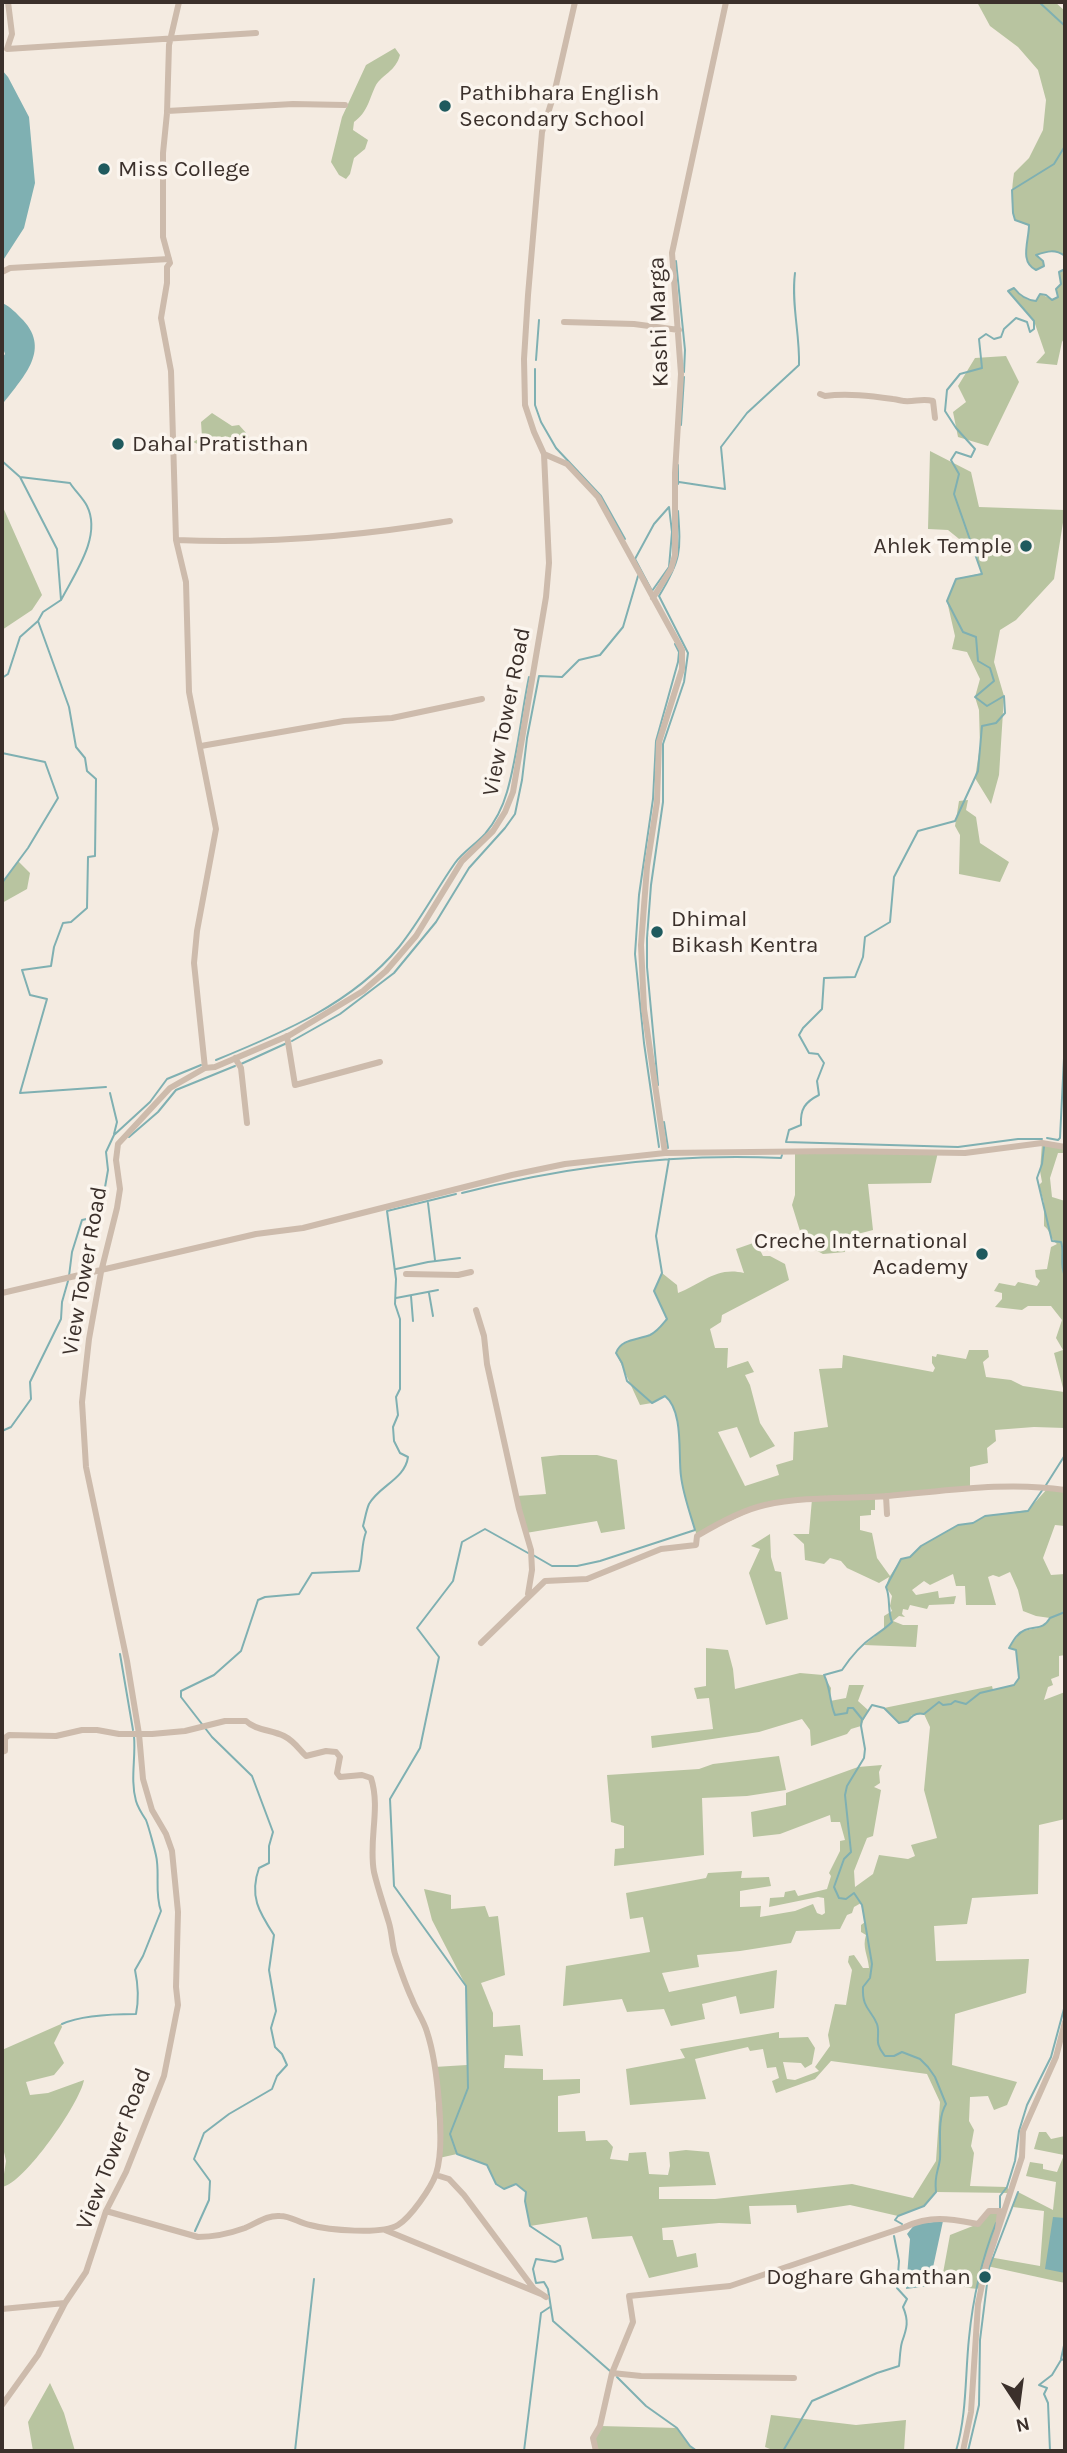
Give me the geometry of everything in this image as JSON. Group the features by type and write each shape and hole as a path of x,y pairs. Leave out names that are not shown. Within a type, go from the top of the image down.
{"street":[{"path":"8,2 12,34 7,49 256,33"},
{"path":"179,2 170,38 167,75 163,237 169,263 162,318 171,370 176,540 186,582 189,692 216,829 194,963 205,1068"},
{"name":"View Tower Road","path":"2,2405 38,2356 65,2303 86,2272 106,2211 126,2172 164,2076 178,2005 178,1939 172,1851 152,1810 143,1779 139,1734 112,1583 86,1467 82,1402 89,1339 120,1189 116,1160 118,1143 170,1088 205,1068 215,1067 287,1036 363,991 386,971 422,929 462,861 493,831 505,812 516,779 546,597 549,563 544,454 525,405 524,359 542,132 554,94 575,2"},
{"name":"Kashi Marga","path":"653,598 671,569 674,555 675,473 681,374 672,253 726,2"},
{"path":"167,111 293,104 345,105"},
{"path":"2,272 10,268 169,263"},
{"path":"564,322 634,324 679,330"},
{"path":"820,394 870,396 904,401 926,399 933,401 935,418"},
{"path":"544,454 567,464 598,497 682,650 682,669 659,742 657,802 647,867 641,945 644,1009 666,1153"},
{"path":"176,540 212,542 305,539 450,521"},
{"path":"201,746 344,721 392,718 482,699"},
{"path":"287,1036 295,1085 380,1062"},
{"path":"235,1058 241,1068 247,1123"},
{"path":"2,1293 256,1234 303,1228 565,1164 666,1153 965,1153 1042,1143 1065,1147"},
{"path":"406,1275 458,1275 471,1272"},
{"path":"476,1310 484,1336 487,1364 519,1509 531,1550 532,1570 528,1596"},
{"path":"481,1643 545,1581 587,1578 661,1549 696,1545 697,1536 753,1508 824,1497 1036,1487 1065,1490"},
{"path":"886,1496 887,1514"},
{"path":"2,1752 5,1751 5,1738 9,1735 56,1736 82,1730 139,1734 185,1731 225,1721 246,1721 251,1727 273,1731 294,1742 306,1756 326,1751 336,1752 340,1757 337,1773 340,1777 362,1775 371,1778 376,1802 372,1857 378,1889 394,1950 412,2000 427,2030 432,2050 439,2114 439,2158 436,2175 426,2192 401,2223 383,2229 343,2229 308,2225 298,2219 278,2215 264,2218 245,2228 198,2237 106,2211"},
{"path":"963,2451 971,2412 978,2304 986,2266 1022,2157 1023,2130 1056,2057 1065,2022"},
{"path":"383,2229 543,2295 534,2289 515,2265 464,2195 449,2179 436,2175"},
{"path":"596,2451 593,2438 600,2426 612,2373 634,2322 629,2295 730,2286 923,2219 951,2219 978,2224 989,2211 1000,2211 998,2229"},
{"path":"2,2309 65,2303"},
{"path":"612,2373 641,2376 794,2378"}],"green space":[{"path":"977,2 1055,2 1065,11 1065,256 1052,251 1037,255 1044,266 1036,270 1026,257 1029,226 1015,220 1012,190 1014,173 1029,158 1043,130 1046,100 1038,70 1018,47 990,26"},
{"path":"395,48 400,55 398,60 376,85 365,110 354,122 353,130 368,140 365,149 354,158 346,179 339,175 331,162 342,117 366,65"},
{"path":"1065,269 1065,337 1057,365 1036,363 1045,353 1034,321 1008,291 1014,288 1024,298 1032,301 1036,301 1040,294 1052,299 1058,297 1056,289 1061,284 1059,272"},
{"path":"1006,356 1019,382 988,446 958,437 953,412 966,402 958,386 975,358"},
{"path":"212,413 232,426 239,425 248,435 253,447 247,447 244,440 232,443 225,436 224,450 216,451 208,442 202,446 193,442 202,437 201,422"},
{"path":"930,451 971,472 979,507 1065,510 1054,579 1016,620 1000,630 994,662 1004,696 999,775 991,804 975,778 980,746 979,710 975,697 980,679 967,652 952,649 955,636 947,601 956,579 982,573 974,551 948,530 928,529"},
{"path":"2,505 42,595 32,610 2,630"},
{"path":"968,800 966,810 976,817 980,843 1009,862 1000,882 959,874 960,835 955,826 959,801"},
{"path":"18,861 30,873 27,889 2,903 2,883"},
{"path":"1042,1143 1065,1147 1065,1153 1058,1153 1050,1178 1052,1197 1065,1201 1065,1428 995,1430 996,1441 987,1448 988,1463 970,1467 970,1489 875,1496 875,1510 871,1510 871,1515 860,1516 860,1530 872,1533 877,1558 890,1576 901,1559 910,1557 921,1546 958,1525 973,1523 985,1516 1028,1510 1048,1488 1065,1490 1065,1526 1055,1525 1043,1558 1051,1575 1065,1574 1065,1655 1059,1656 1059,1676 1051,1679 1053,1685 1048,1687 1044,1700 1065,1692 1065,1819 1039,1825 1038,1894 972,1898 967,1924 934,1926 936,1961 1029,1959 1026,1993 955,2014 952,2065 1017,2082 1007,2105 994,2110 988,2096 970,2097 969,2121 974,2130 971,2146 974,2153 970,2186 1007,2187 1011,2193 936,2192 924,2206 898,2216 850,2205 797,2213 796,2205 749,2206 751,2224 719,2223 662,2228 663,2240 673,2240 677,2257 696,2253 698,2267 649,2278 632,2236 592,2239 587,2217 530,2226 526,2192 516,2184 504,2189 496,2184 487,2165 457,2154 439,2158 434,2067 467,2065 466,1986 432,1920 424,1889 451,1895 451,1909 485,1906 489,1917 498,1916 505,1975 481,1983 493,2013 493,2027 520,2025 523,2056 505,2055 504,2068 543,2069 543,2080 580,2079 580,2093 558,2096 558,2132 585,2131 586,2141 607,2140 613,2147 610,2159 628,2161 629,2153 646,2152 649,2174 668,2175 669,2152 709,2152 716,2185 659,2187 659,2199 715,2199 852,2184 913,2198 936,2161 940,2102 927,2074 831,2061 815,2079 776,2093 772,2081 779,2078 776,2067 767,2068 763,2049 750,2051 748,2047 695,2059 706,2099 630,2105 626,2069 685,2058 680,2049 779,2032 779,2038 808,2037 815,2048 812,2064 805,2068 801,2063 783,2062 787,2079 795,2080 819,2071 815,2067 830,2046 828,2035 835,2004 846,2005 852,1970 848,1962 849,1956 854,1955 863,1968 869,1968 865,1948 866,1935 861,1932 861,1925 865,1922 861,1903 847,1915 840,1929 796,1931 791,1943 697,1955 699,1967 662,1973 669,1992 777,1970 774,2008 740,2014 736,1996 702,2004 705,2019 671,2026 664,2009 627,2012 622,1999 563,2006 566,1966 650,1952 643,1917 630,1919 626,1893 706,1878 708,1873 742,1871 741,1878 769,1877 771,1886 740,1891 740,1907 761,1906 760,1917 795,1911 813,1904 817,1913 825,1913 824,1898 769,1907 770,1898 784,1897 785,1892 795,1890 798,1896 827,1889 831,1876 829,1873 840,1851 840,1841 845,1840 840,1822 831,1822 830,1815 780,1834 753,1837 751,1812 786,1805 786,1793 858,1767 882,1765 879,1772 880,1783 874,1787 881,1790 873,1836 867,1838 854,1871 855,1887 873,1874 879,1855 908,1859 915,1856 911,1845 937,1838 924,1790 930,1727 924,1714 912,1715 908,1721 899,1723 884,1708 992,1686 993,1690 1014,1685 1019,1678 1016,1650 1009,1648 1020,1633 1041,1627 1050,1618 1023,1611 1010,1572 999,1577 988,1577 996,1605 966,1605 965,1586 956,1586 953,1574 930,1585 924,1581 912,1590 916,1595 938,1591 939,1598 956,1596 954,1604 929,1605 927,1609 910,1605 908,1610 903,1609 902,1614 905,1617 899,1616 893,1621 903,1625 918,1625 916,1647 864,1645 884,1629 884,1616 892,1611 892,1596 886,1587 889,1577 879,1583 847,1568 841,1561 830,1558 824,1564 805,1560 804,1544 793,1534 809,1534 812,1499 767,1504 697,1536 682,1484 675,1412 665,1396 652,1403 640,1405 616,1353 626,1342 653,1334 667,1319 654,1291 662,1273 677,1285 678,1293 717,1274 734,1271 744,1273 736,1249 756,1242 763,1256 770,1256 785,1264 789,1280 722,1315 721,1322 710,1329 715,1348 728,1348 727,1368 748,1361 754,1372 745,1375 760,1423 775,1446 750,1458 737,1427 718,1432 745,1486 779,1475 776,1465 793,1460 794,1432 828,1427 819,1369 842,1368 843,1355 933,1372 935,1368 932,1356 936,1357 937,1354 966,1359 969,1350 988,1350 989,1357 983,1362 986,1377 1064,1392 1054,1353 1063,1350 1056,1338 1062,1320 1051,1306 1028,1306 1022,1310 995,1307 1002,1299 1002,1293 994,1291 999,1283 1015,1286 1018,1282 1037,1286 1040,1281 1035,1270 1047,1269 1051,1247 1057,1244 1044,1226 1044,1203 1039,1185 1042,1182"},
{"path":"795,1151 938,1152 931,1183 868,1184 873,1230 842,1238 845,1252 823,1254 804,1244 792,1205 795,1195"},
{"path":"597,1455 617,1460 625,1529 601,1533 597,1521 526,1533 517,1496 546,1494 541,1457"},
{"path":"770,1534 771,1557 775,1571 781,1572 788,1619 766,1625 749,1573 760,1549 751,1546"},
{"path":"706,1648 728,1650 735,1689 800,1673 823,1675 831,1688 830,1701 846,1698 849,1685 864,1685 858,1701 868,1710 861,1726 851,1729 847,1734 811,1746 810,1730 802,1719 759,1732 652,1748 651,1736 713,1729 709,1698 697,1699 694,1688 706,1686"},
{"path":"779,1756 786,1790 747,1796 702,1798 704,1855 614,1866 615,1849 624,1848 624,1826 611,1822 607,1775 699,1769 713,1764"},
{"path":"61,2024 54,2043 64,2063 54,2075 26,2082 30,2095 48,2093 84,2080 73,2106 37,2158 12,2182 2,2187 6,2161 2,2143 2,2050"},
{"path":"1039,2132 1046,2132 1051,2139 1065,2136 1065,2283 987,2266 982,2288 956,2283 943,2273 950,2235 978,2224 989,2211 1000,2211 989,2257 1040,2266 1044,2211 1013,2207 1018,2192 1053,2210 1056,2182 1026,2176 1030,2162 1043,2164 1043,2169 1057,2172 1064,2155 1034,2149"},
{"path":"50,2383 64,2413 75,2451 33,2451 28,2422"},
{"path":"771,2415 856,2425 906,2420 904,2451 775,2451 765,2447"},
{"path":"600,2426 677,2428 697,2451 596,2451 593,2438"}],"water":[{"path":"2,70 29,117 35,183 24,228 2,262"},
{"path":"2,303 23,320 35,343 34,354 25,375 2,405 2,358 5,354 2,345"},
{"path":"1053,2217 1065,2218 1065,2273 1045,2269"},
{"path":"943,2221 929,2286 906,2289 910,2239 907,2234 915,2224"}],"waterway":[{"path":"1039,2 1065,26"},
{"path":"1065,146 1054,164 1012,190 1015,220 1029,225 1026,256 1031,266 1036,270 1044,266 1043,261 1036,255 1055,252 1065,256"},
{"path":"676,261 685,350 684,372"},
{"path":"1042,1139 1018,1139 958,1147 786,1142 789,1130 801,1125 804,1107 819,1095 817,1081 824,1063 818,1054 809,1053 799,1035 822,1009 824,978 855,977 863,957 865,937 890,922 894,877 918,831 955,821 978,771 982,726 996,723 1005,713 1004,696 987,706 975,697 994,681 990,668 978,661 976,637 963,632 947,601 956,579 982,574 954,494 959,474 951,460 956,452 971,457 975,449 945,411 947,390 960,374 982,368 979,339 986,334 994,339 1001,337 1004,329 1016,318 1027,322 1030,332 1034,329 1034,321 1008,291 1014,288 1024,297 1036,301 1040,294 1052,300 1058,297 1056,289 1061,284 1059,272 1065,269"},
{"path":"679,482 725,489 721,447 747,413 799,365 795,273"},
{"path":"536,360 539,320"},
{"path":"535,369 535,405 541,422 556,448 601,496 625,539"},
{"path":"681,425 684,377"},
{"path":"2,461 20,477 57,549 61,600 43,612 38,621 20,637 8,674 2,678"},
{"path":"678,465 678,484"},
{"path":"20,477 70,483 87,506 91,518 89,542 61,600"},
{"path":"669,507 672,532 669,567 652,591 635,559 654,524 669,507"},
{"path":"658,1085 647,967 647,938 651,885 663,802 663,744 684,682 688,653 659,596 672,573 678,555 678,511"},
{"path":"292,1041 340,1014 394,973 436,922 469,868 515,814 539,676 562,677 579,660 600,655 623,627 638,576"},
{"path":"38,621 69,707 76,747 85,758 87,771 96,779 95,856 88,857 87,908 71,922 63,923 54,947 51,966 22,970 30,995 47,999 20,1093 106,1087"},
{"path":"659,1147 635,954 639,895 653,799 656,741 678,662 679,652 675,644"},
{"path":"216,1060 291,1027 338,1001 360,985 399,947 455,863 485,834 501,808 514,763 529,677"},
{"path":"2,753 45,762 58,798 28,848 2,883"},
{"path":"1047,1138 1060,1138 1065,1038"},
{"path":"241,1064 287,1043"},
{"path":"69,1276 72,1252 82,1220 100,1216 108,1170 106,1152 114,1135 150,1102 167,1079 201,1065"},
{"path":"129,1137 158,1112 176,1090 235,1066"},
{"path":"110,1093 117,1122 114,1134"},
{"path":"664,1122 668,1148"},
{"path":"1044,1147 1037,1178 1052,1241 1061,1242 1065,1276"},
{"path":"462,1193 541,1175 620,1164 700,1158 781,1158 782,1155"},
{"path":"533,1555 552,1566 577,1566 695,1530 682,1483 678,1422 671,1403 665,1396 652,1403 627,1381 616,1353 626,1342 653,1334 667,1319 654,1291 662,1273 656,1236 669,1159"},
{"path":"195,2231 209,2200 210,2181 194,2159 204,2133 229,2114 272,2089 277,2076 287,2065 275,2047 271,2028 276,2011 269,1970 274,1935 260,1911 255,1895 259,1868 269,1863 269,1846 273,1832 252,1776 212,1737 181,1697 181,1691 214,1675 241,1651 258,1600 299,1594 312,1573 359,1571 366,1532 363,1526 369,1504 402,1471 408,1457 400,1453 394,1441 393,1427 398,1415 396,1397 400,1389 400,1319 395,1304 396,1279 387,1211 456,1194"},
{"path":"428,1203 435,1260"},
{"path":"396,1269 460,1258"},
{"path":"2,1431 11,1427 31,1399 30,1382 61,1319 68,1281"},
{"path":"396,1298 438,1290"},
{"path":"429,1293 433,1316"},
{"path":"411,1296 413,1321"},
{"path":"1046,1485 1065,1455"},
{"path":"902,2224 895,2220 898,2216 924,2206 936,2192 940,2124 946,2104 935,2077 920,2059 902,2052 885,2056 878,2044 877,2024 864,2000 863,1987 870,1978 872,1964 862,1905 854,1893 846,1899 839,1898 834,1887 844,1859 851,1852 845,1795 847,1786 864,1758 862,1719 853,1708 848,1708 847,1713 835,1715 824,1675 842,1670 861,1647 892,1622 886,1587 901,1559 910,1557 921,1546 958,1525 973,1523 985,1516 1028,1511 1043,1489"},
{"path":"528,1553 485,1529 462,1542 453,1581 417,1628 439,1657 420,1748 390,1799 394,1886 466,1986 468,2088 450,2134 457,2154 487,2165 496,2184 504,2189 516,2184 526,2192 530,2226 560,2246 563,2259 555,2262 536,2259 533,2269 536,2283 544,2282 548,2289 553,2321 610,2371"},
{"path":"863,1719 872,1705 884,1708 899,1723 908,1721 915,1714 924,1714 939,1702 943,1705 955,1701 966,1704 980,1693 1014,1685 1019,1678 1016,1650 1009,1648 1017,1635 1042,1626 1050,1618 1065,1612"},
{"path":"120,1654 133,1730"},
{"path":"62,2024 88,2017 136,2014 138,1992 135,1970 161,1911 156,1854 146,1820 134,1793 134,1736"},
{"path":"1000,2208 1000,2196 1007,2187 1015,2161 1019,2131 1027,2105 1051,2057 1065,2005"},
{"path":"968,2451 979,2405 980,2340 989,2268 1018,2192"},
{"path":"956,2451 964,2409 969,2338 978,2279 996,2223"},
{"path":"783,2451 812,2401 899,2366 907,2324 903,2307 907,2299 897,2288 899,2261 894,2236"},
{"path":"295,2451 314,2279"},
{"path":"524,2451 541,2313 550,2307"},
{"path":"1061,2359 1065,2341"},
{"path":"1050,2451 1048,2403 1044,2394 1047,2388 1039,2385 1052,2375 1061,2360 1065,2359"},
{"path":"617,2377 646,2406 677,2428 697,2451"}],"place":[{"name":"Pathibhara English Secondary School","path":"445,106"},
{"name":"Miss College","path":"104,169"},
{"name":"Dahal Pratisthan","path":"118,444"},
{"name":"Ahlek Temple","path":"1026,546"},
{"name":"Dhimal Bikash Kentra","path":"657,932"},
{"name":"Creche International Academy","path":"982,1254"},
{"name":"Doghare Ghamthan","path":"985,2277"}]}
